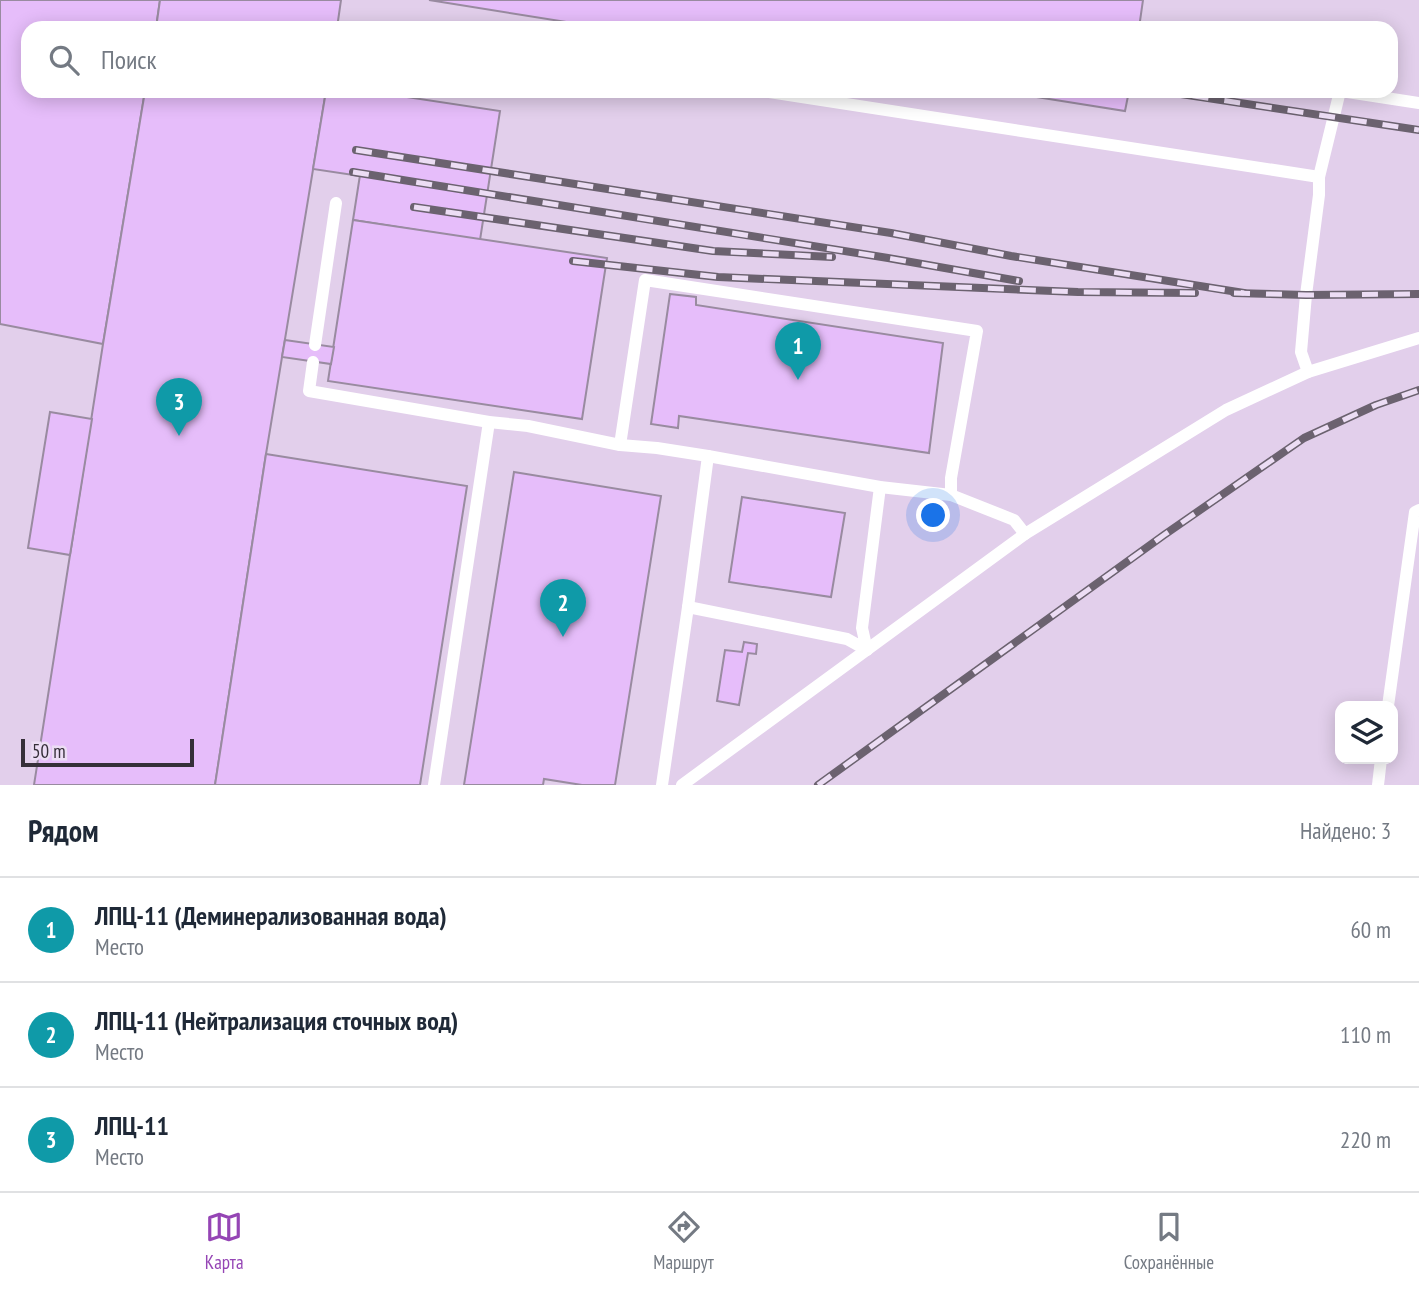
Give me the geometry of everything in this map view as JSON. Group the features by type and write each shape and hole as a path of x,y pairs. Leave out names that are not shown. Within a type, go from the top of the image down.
{"lane":[{"path":"807,98 1319,177"},
{"path":"1308,372 1301,352 1319,177 1339,98"},
{"path":"1386,98 1419,103"},
{"path":"315,345 336,203"},
{"path":"620,446 645,280 977,331 951,478 951,495"},
{"path":"682,785 1025,534 1226,410 1308,372 1419,338"},
{"path":"313,362 309,391 489,422 528,426 620,446 657,448 880,486 951,495 1014,520 1025,534"},
{"path":"434,785 489,422"},
{"path":"662,785 708,456"},
{"path":"867,650 862,628 880,486"},
{"path":"1389,701 1415,512 1419,510"},
{"path":"688,607 847,639 867,650"},
{"path":"1378,785 1380,764"}],"shaded area":[{"path":"0,0 1419,0 1419,785 0,785"}],"building":[{"path":"0,0 160,0 157,21 21,21 21,98 144,98 103,344 0,324"},
{"path":"160,0 341,0 338,21 157,21"},
{"path":"429,0 1143,0 1140,21 560,21"},
{"path":"144,98 325,98 215,785 34,785"},
{"path":"325,98 414,98 500,111 487,195 313,169"},
{"path":"1042,98 1128,98 1125,111"},
{"path":"360,175 487,195 480,240 353,220"},
{"path":"353,220 607,258 582,419 328,381"},
{"path":"670,294 696,297 696,305 943,343 929,453 679,416 678,428 651,424"},
{"path":"285,340 334,347 331,364 282,357"},
{"path":"50,412 92,419 70,555 28,548"},
{"path":"266,454 467,486 420,785 215,785"},
{"path":"514,472 661,496 615,785 582,785 544,779 543,785 464,785"},
{"path":"742,497 845,513 831,597 729,582"},
{"path":"744,642 757,644 756,654 748,653 739,705 717,701 725,650 742,652"}],"railway":[{"path":"1207,98 1419,130"},
{"path":"356,150 891,233 1011,256 1244,293"},
{"path":"353,172 1019,281"},
{"path":"414,207 713,251 832,257"},
{"path":"573,261 718,277 1078,292 1195,293"},
{"path":"1234,293 1419,294"},
{"path":"818,785 1164,535 1304,438 1376,405 1419,390"}],"place":[{"name":"ЛПЦ-11 (Деминерализованная вода)","path":"798,380"},
{"name":"ЛПЦ-11","path":"179,436"},
{"name":"ЛПЦ-11 (Нейтрализация сточных вод)","path":"563,637"}]}
